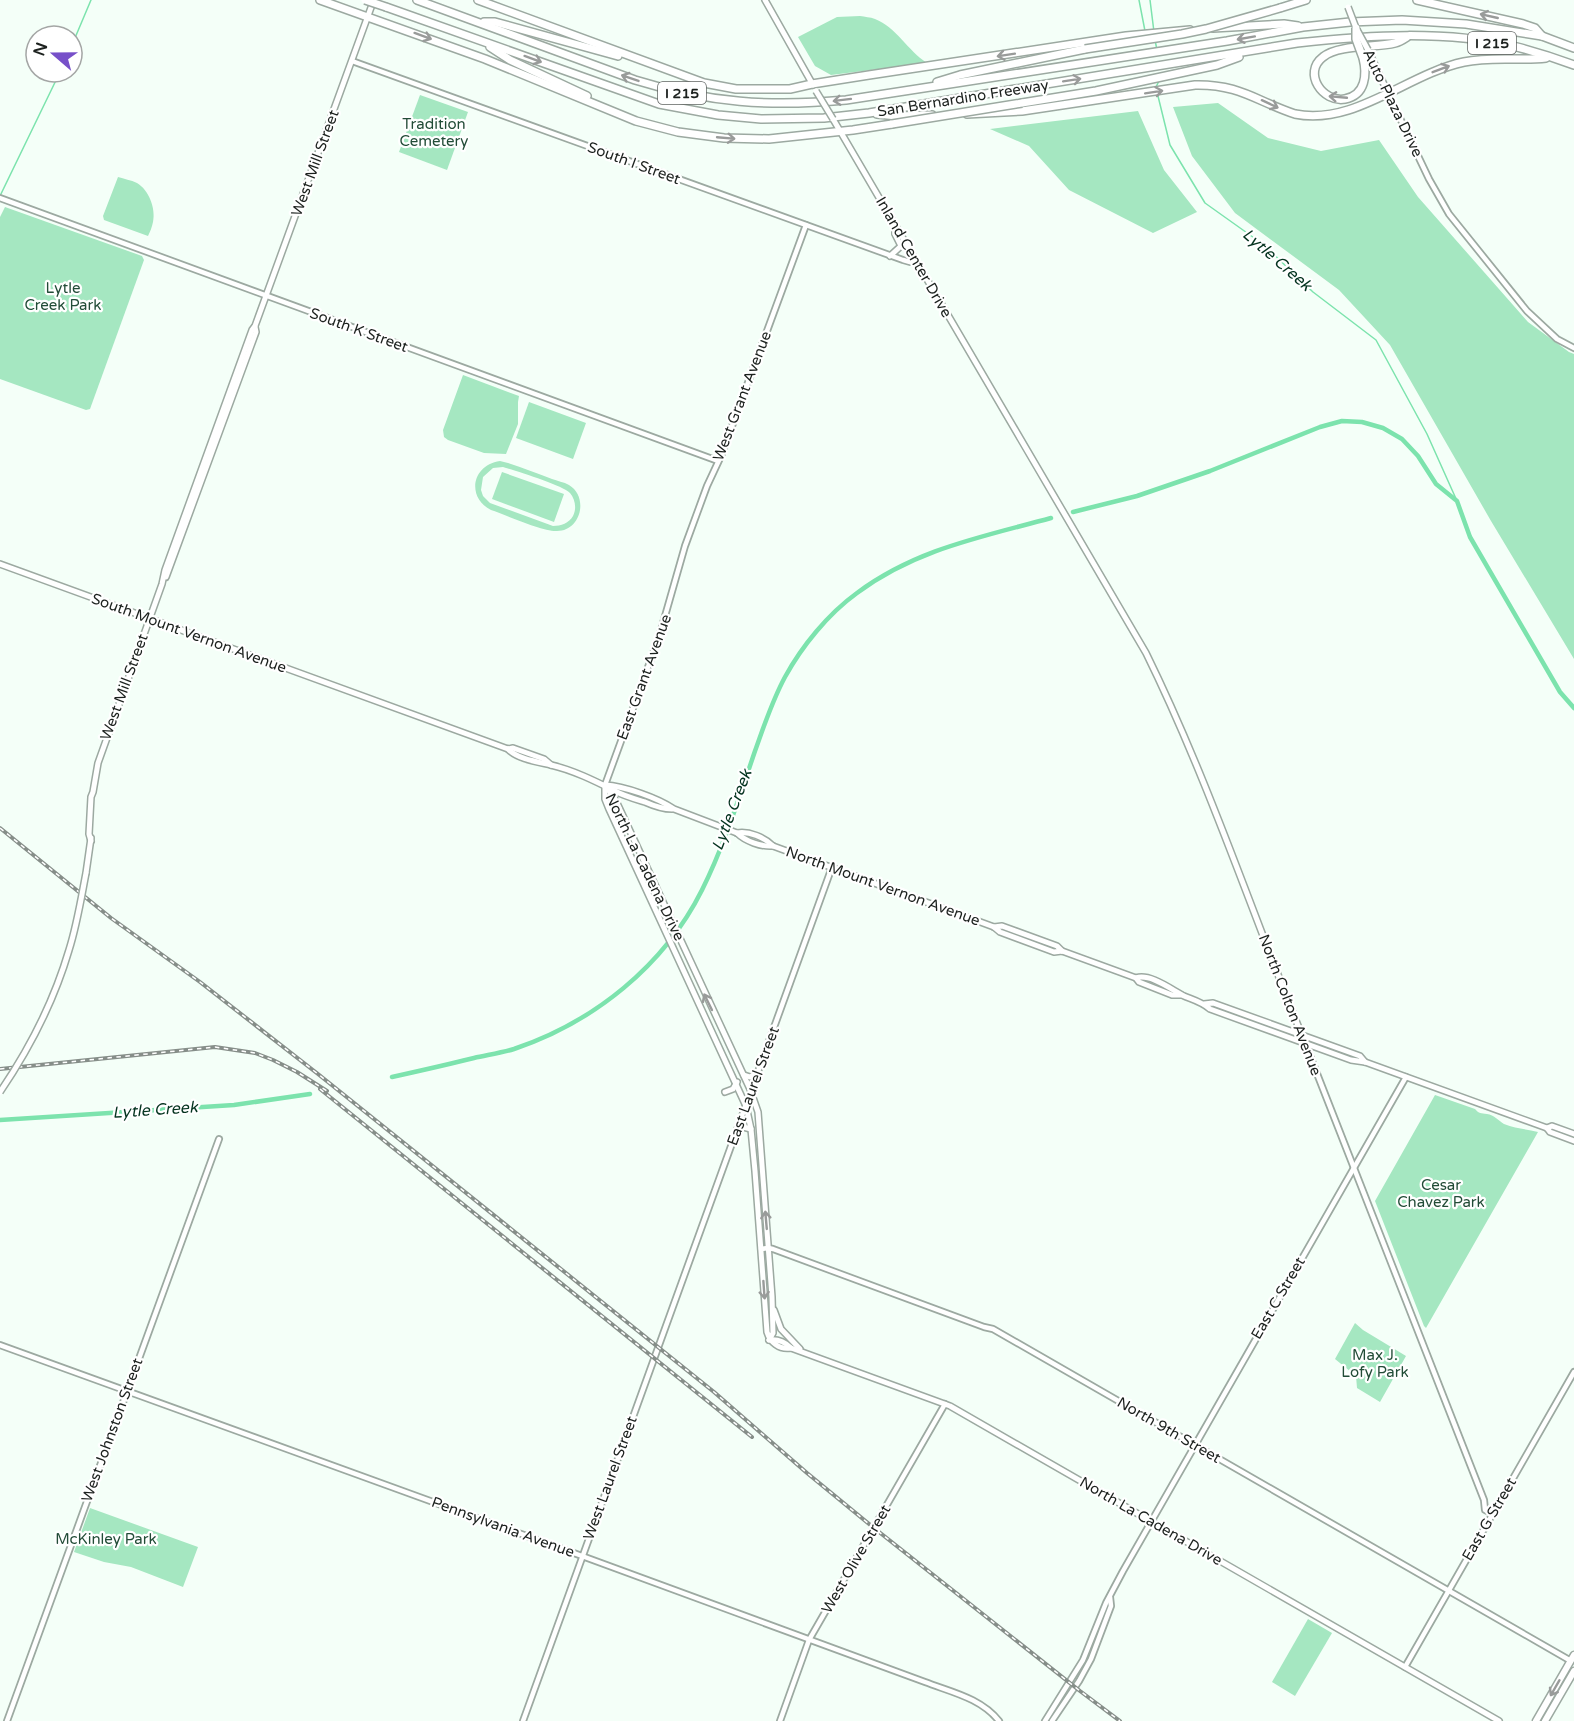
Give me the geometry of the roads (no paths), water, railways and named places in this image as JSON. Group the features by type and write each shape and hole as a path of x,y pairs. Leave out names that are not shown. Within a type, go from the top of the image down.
{"highway":[{"path":"320,0 485,60 636,120 696,135 747,140 892,123 1096,91 1217,65 1253,51"},
{"name":"San Bernardino Freeway","path":"365,0 659,104 718,116 789,120 869,113 1297,43 1348,38 1458,38 1516,46 1574,65"},
{"name":"San Bernardino Freeway","path":"417,0 635,80 681,93 744,103 800,104 846,100 1227,41 1303,27 1350,22 1402,20 1466,24 1542,36 1574,48"},
{"path":"478,0 695,80 716,86 753,90 814,87 1165,32 1284,24 1303,27"},
{"path":"920,88 960,75 1085,49 1206,29 1306,0"},
{"path":"1417,0 1523,24 1535,28 1542,36"},
{"path":"475,21 495,22 695,80"},
{"path":"1356,28 1356,39 1363,58 1366,76 1363,85 1359,92 1344,99 1325,95 1317,85 1314,70 1317,62 1323,56 1342,50 1397,43 1407,37"},
{"path":"478,39 510,60 614,108 696,135"},
{"path":"869,113 897,116 1022,111 1195,86 1224,86 1248,93 1295,114 1317,117 1347,111 1445,67 1464,62 1495,58 1529,60 1552,57"}],"main road":[{"name":"West Mill Street","path":"0,1092 17,1068 47,1009 69,950 86,873 91,803 102,749 162,584 169,572 256,332 255,326 374,0"},
{"name":"Inland Center Drive","path":"765,0 895,227 1065,514"},
{"name":"Auto Plaza Drive","path":"1345,0 1388,93"},
{"path":"890,256 900,246 895,227"},
{"name":"North Colton Avenue","path":"1065,514 1130,625 1169,701 1305,1043"},
{"name":"South Mount Vernon Avenue","path":"0,564 378,701"},
{"name":"North Mount Vernon Avenue","path":"378,701 508,749 511,753 605,785 616,785 667,804 674,809 737,833 742,838 765,846 773,846 994,927 1002,926 1136,978 1141,976 1152,980 1210,1009 1351,1060 1365,1062 1547,1128 1550,1132 1574,1141"},
{"name":"North La Cadena Drive","path":"605,785 613,795 743,1074 758,1115 772,1297 773,1333 769,1340"},
{"name":"North La Cadena Drive","path":"605,785 605,800 746,1106 751,1129 769,1340"},
{"path":"624,842 633,838"},
{"name":"North Mount Vernon Avenue","path":"1204,1004 1213,1003 1360,1056 1365,1062"},
{"path":"714,1035 723,1031"},
{"path":"743,1074 750,1077 758,1073"},
{"path":"725,1092 733,1089 736,1082"},
{"name":"North Mount Vernon Avenue","path":"1547,1128 1552,1126 1574,1134"},
{"path":"737,1130 743,1127 751,1129"},
{"path":"772,1297 781,1329 787,1338 803,1352"},
{"name":"North La Cadena Drive","path":"769,1340 787,1344 945,1404 1500,1721"},
{"path":"1536,1721 1573,1660"},
{"path":"1545,1721 1574,1671"}],"street":[{"name":"South I Street","path":"352,61 890,256 908,262 915,260"},
{"name":"Auto Plaza Drive","path":"1388,93 1442,204 1527,311 1557,339 1574,348"},
{"name":"South K Street","path":"0,198 718,461"},
{"name":"West Grant Avenue","path":"678,567 806,225"},
{"name":"East Grant Avenue","path":"605,785 659,637 678,567"},
{"name":"East Laurel Street","path":"674,1304 832,867"},
{"name":"North Colton Avenue","path":"1305,1043 1485,1500 1485,1510 1493,1514"},
{"name":"East C Street","path":"1110,1597 1194,1444 1406,1077"},
{"name":"West Johnston Street","path":"7,1721 219,1139"},
{"name":"North 9th Street","path":"761,1249 768,1248 993,1329 1573,1660"},
{"name":"West Laurel Street","path":"523,1721 674,1304"},
{"name":"Pennsylvania Avenue","path":"0,1345 978,1702 999,1721"},
{"name":"East G Street","path":"1405,1666 1574,1372"},
{"name":"West Olive Street","path":"780,1721 809,1640 945,1404"},
{"path":"1044,1721 1083,1660 1110,1597"},
{"path":"1052,1721 1090,1659 1111,1606 1110,1597"}],"waterway":[{"name":"Lytle Creek","path":"81,24 91,0"},
{"name":"Lytle Creek","path":"1139,0 1145,31"},
{"path":"1150,0 1154,32"},
{"path":"1155,40 1157,50"},
{"name":"Lytle Creek","path":"1156,87 1159,81"},
{"name":"Lytle Creek","path":"0,196 54,84"},
{"name":"Lytle Creek","path":"1157,92 1170,145 1205,203 1264,245 1313,292 1376,340 1427,434 1457,501"},
{"name":"Lytle Creek","path":"1073,512 1137,496 1210,471 1320,427 1342,421 1362,422 1383,428 1402,439 1418,456 1436,484 1457,501 1470,537 1560,692 1574,708"},
{"name":"Lytle Creek","path":"392,1077 514,1049 543,1038 599,1007 624,988 668,943 702,890 724,839 776,695 799,654 816,631 846,601 902,565 975,538 1051,518"},
{"name":"Lytle Creek","path":"0,1120 234,1105 310,1094"}],"railway":[{"path":"0,828 111,918 200,982 318,1074 714,1392 874,1528 1120,1721"},
{"path":"0,1069 215,1047 255,1053 273,1060 327,1091"},
{"path":"320,1089 752,1437"}],"park label":[{"name":"Tradition Cemetery","path":"434,132"},
{"name":"Lytle Creek Park","path":"63,296"},
{"name":"Cesar Chavez Park","path":"1441,1194"},
{"name":"Max J. Lofy Park","path":"1375,1364"},
{"name":"McKinley Park","path":"106,1539"}]}
